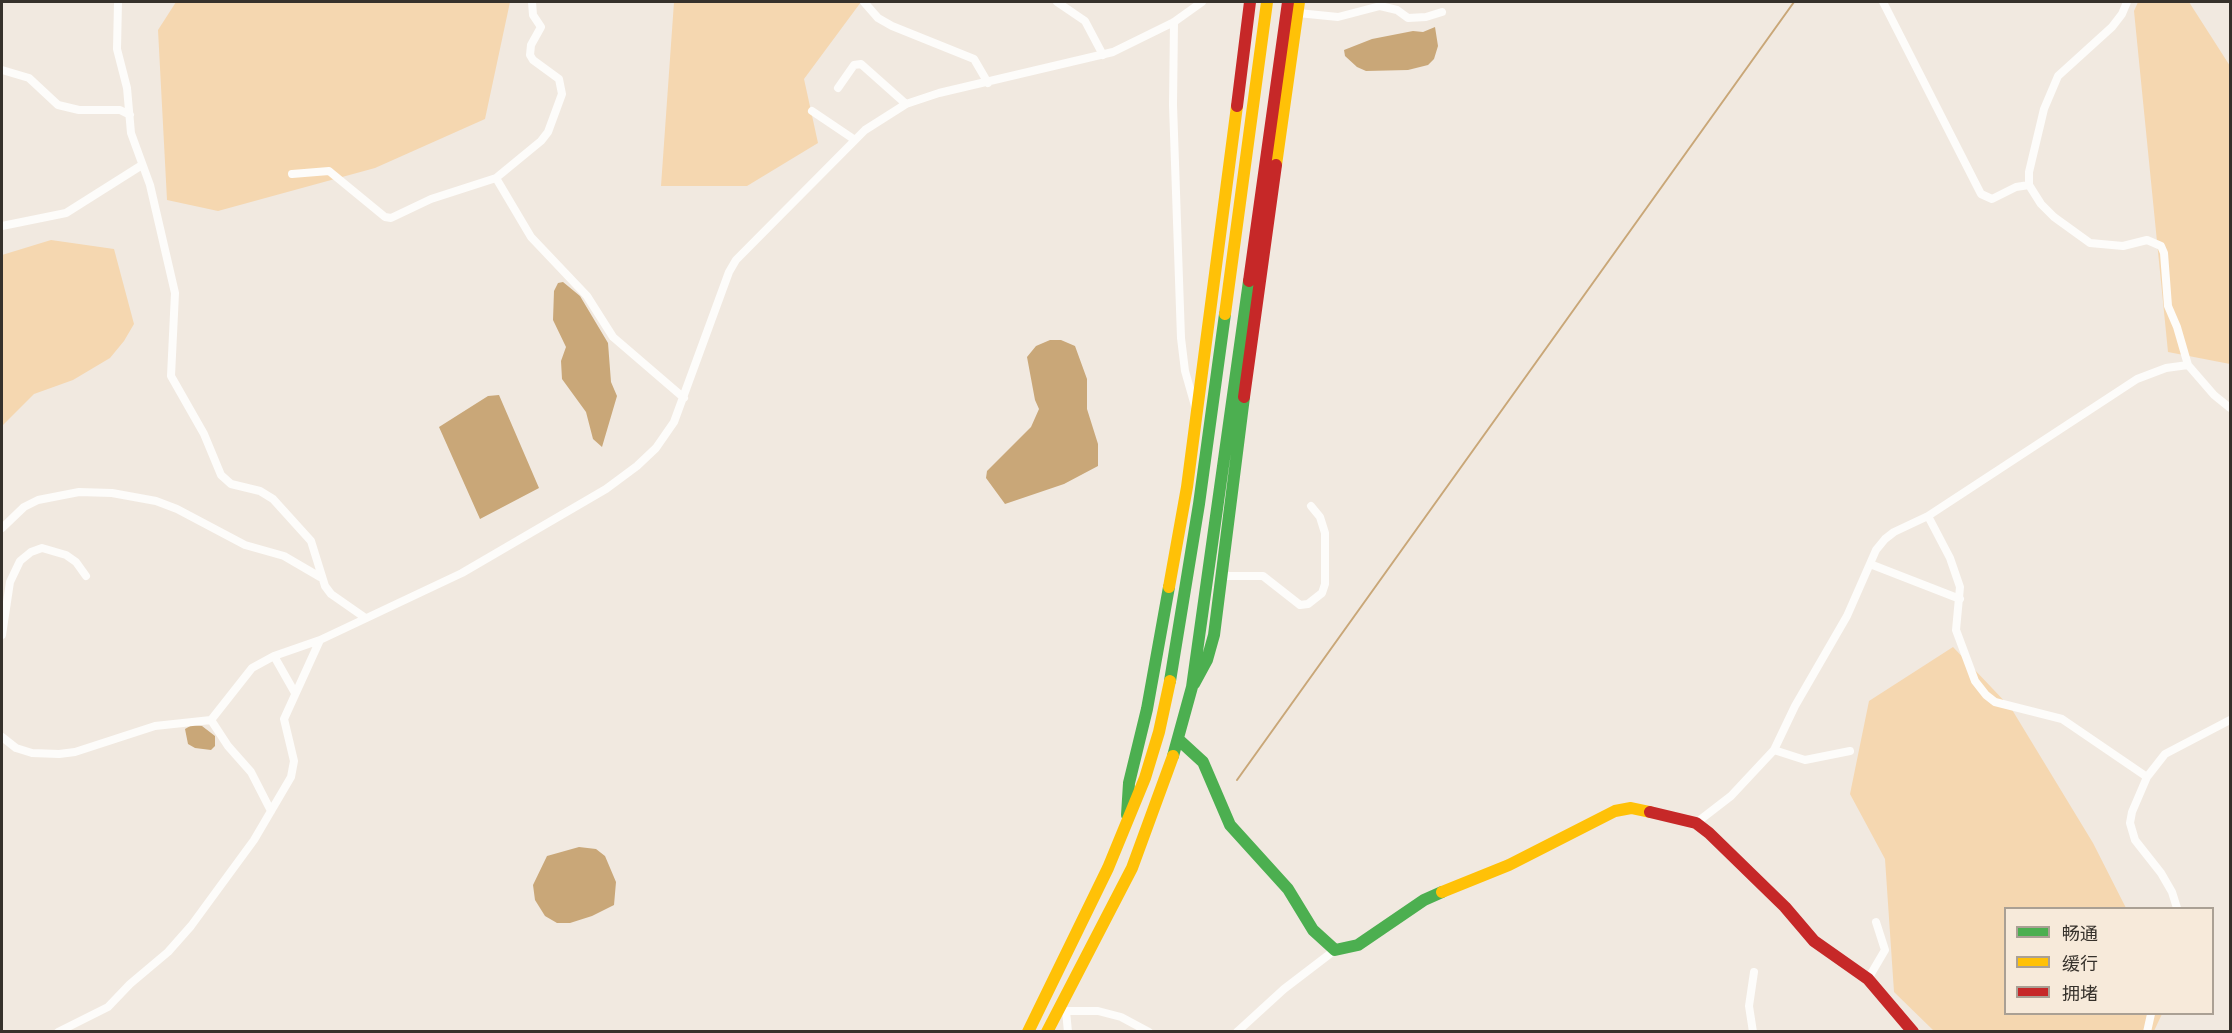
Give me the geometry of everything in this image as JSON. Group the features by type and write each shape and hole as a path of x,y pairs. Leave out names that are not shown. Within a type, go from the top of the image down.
{"main road":[{"path":"1127,822 1129,783 1145,719 1187,487 1250,2"},
{"path":"1028,1032 1108,868 1127,822 1144,778 1169,685 1199,504 1267,2"},
{"path":"1047,1032 1062,1011 1132,868 1179,740 1192,687 1288,2"},
{"path":"1192,687 1211,648 1298,7"},
{"path":"1179,740 1203,762 1230,825 1288,889 1313,930 1335,950 1358,945 1424,900 1509,865 1615,811 1631,808 1696,823 1785,907 1814,941 1868,980 1913,1032"}],"street":[{"path":"118,2 117,49 127,88 133,141 154,202 175,293 169,369 173,383 204,434 221,475 231,484 260,491 273,499 311,541 320,577 332,594 364,617"},
{"path":"292,174 329,171 385,217 391,218 431,199 496,178 541,141 548,132 562,94 559,79 533,60 530,55 531,45 541,27 533,15 532,2"},
{"path":"864,2 878,18 892,26 974,59 988,83"},
{"path":"1057,2 1085,21 1103,55"},
{"path":"2,737 16,748 32,753 59,754 75,752 155,726 211,720 252,668 320,640 364,617 462,573 606,489 637,466 656,448 674,422 729,272 736,260 855,140 887,114 906,104 939,93 988,83 1034,69 1103,55 1174,22 1202,2"},
{"path":"1883,2 1981,194 1992,199 2016,187 2029,184"},
{"path":"2127,2 2122,14 2112,27 2068,64 2058,76 2044,109 2029,172 2029,184 2041,204 2054,217 2090,243 2123,246 2147,240 2161,246 2164,253 2168,306 2188,365 2214,395 2230,408"},
{"path":"1298,7 1338,16 1380,6 1397,10 1408,18 1442,12"},
{"path":"1174,22 1173,105 1181,338 1185,371 1196,410"},
{"path":"838,88 854,65 861,64 906,104"},
{"path":"2,70 29,78 53,101 67,108 120,110 130,115"},
{"path":"812,111 855,140"},
{"path":"2,226 66,213 142,165"},
{"path":"496,178 531,237 587,296 614,337 684,398"},
{"path":"1696,823 1731,796 1774,750 1847,616 1876,550 1894,532 1928,516 2137,379 2166,368 2188,365"},
{"path":"2,528 24,507 38,500 79,492 112,493 156,501 177,509 245,545 284,556 320,577"},
{"path":"1221,576 1263,576 1300,605 1308,604 1322,593 1325,584 1325,533 1320,517 1311,506"},
{"path":"1928,516 1950,558 1960,587 1956,630 1975,681 1986,695 1995,702 2062,719 2147,777"},
{"path":"2,635 10,582 20,561 31,552 42,548 66,555 76,562 86,576"},
{"path":"1870,564 1960,599"},
{"path":"58,1032 108,1007 130,984 168,952 191,926 254,840 293,770 292,751 284,718 320,640"},
{"path":"274,657 295,693"},
{"path":"211,720 228,746 251,772 271,811"},
{"path":"2176,907 2172,892 2135,840 2131,830 2132,812 2147,777 2165,754 2230,720"},
{"path":"1774,750 1805,760 1850,751"},
{"path":"1868,980 1885,950 1876,922"},
{"path":"1237,1032 1284,989 1335,950"},
{"path":"1753,1032 1749,1006 1754,972"},
{"path":"1068,1032 1062,1011 1098,1011 1121,1017 1149,1032"},
{"path":"2147,1032 2151,1015"}],"shaded area":[{"path":"176,2 510,2 485,119 375,168 218,211 167,200 158,30"},
{"path":"674,2 861,2 804,79 818,143 747,186 661,186"},
{"path":"2138,2 2189,2 2230,66 2230,364 2168,352 2134,11"},
{"path":"1435,27 1438,46 1434,59 1428,65 1408,70 1366,71 1357,67 1345,56 1344,50 1372,39 1413,31 1423,32"},
{"path":"51,240 114,249 134,324 110,358 73,380 34,394 2,426 2,255"},
{"path":"563,282 580,296 608,343 611,382 617,396 602,447 593,439 586,412 562,379 561,361 566,347 553,320 554,291 558,283"},
{"path":"1050,340 1061,340 1075,346 1087,379 1087,409 1098,444 1098,466 1064,484 1005,504 986,478 987,471 1031,427 1039,409 1035,400 1027,357 1036,346"},
{"path":"499,395 539,488 480,519 439,427 488,396"},
{"path":"1953,647 2011,708 2093,843 2125,907 2004,907 2004,1015 2162,1015 2154,1031 1934,1031 1894,992 1885,859 1850,794 1869,701"},
{"path":"192,725 202,726 215,736 215,746 211,750 195,748 188,744 185,729"},
{"path":"579,847 596,849 605,856 616,882 614,905 592,916 570,923 557,923 545,916 535,900 533,885 547,856"}],"waterway":[{"path":"1237,780 1794,2"}],"traffic: fast":[{"path":"1173,756 1192,687 1249,281"},
{"path":"1170,681 1199,504 1225,314"},
{"path":"1194,684 1207,660 1214,635 1244,397"},
{"path":"1127,815 1129,783 1147,709 1169,587"},
{"path":"1179,740 1203,762 1230,825 1288,889 1313,930 1335,950 1358,945 1424,900 1442,892"}],"traffic: slow":[{"path":"1225,314 1267,2"},
{"path":"1276,165 1299,2"},
{"path":"1169,587 1187,487 1237,106"},
{"path":"1028,1032 1108,868 1145,778 1159,732 1170,681"},
{"path":"1047,1032 1132,868 1173,756"},
{"path":"1442,892 1509,865 1615,811 1631,808 1650,812"}],"traffic: jam":[{"path":"1237,106 1250,2"},
{"path":"1249,281 1288,2"},
{"path":"1244,397 1276,165"},
{"path":"1650,812 1696,823 1709,833 1785,907 1814,941 1868,979 1913,1032"}]}
